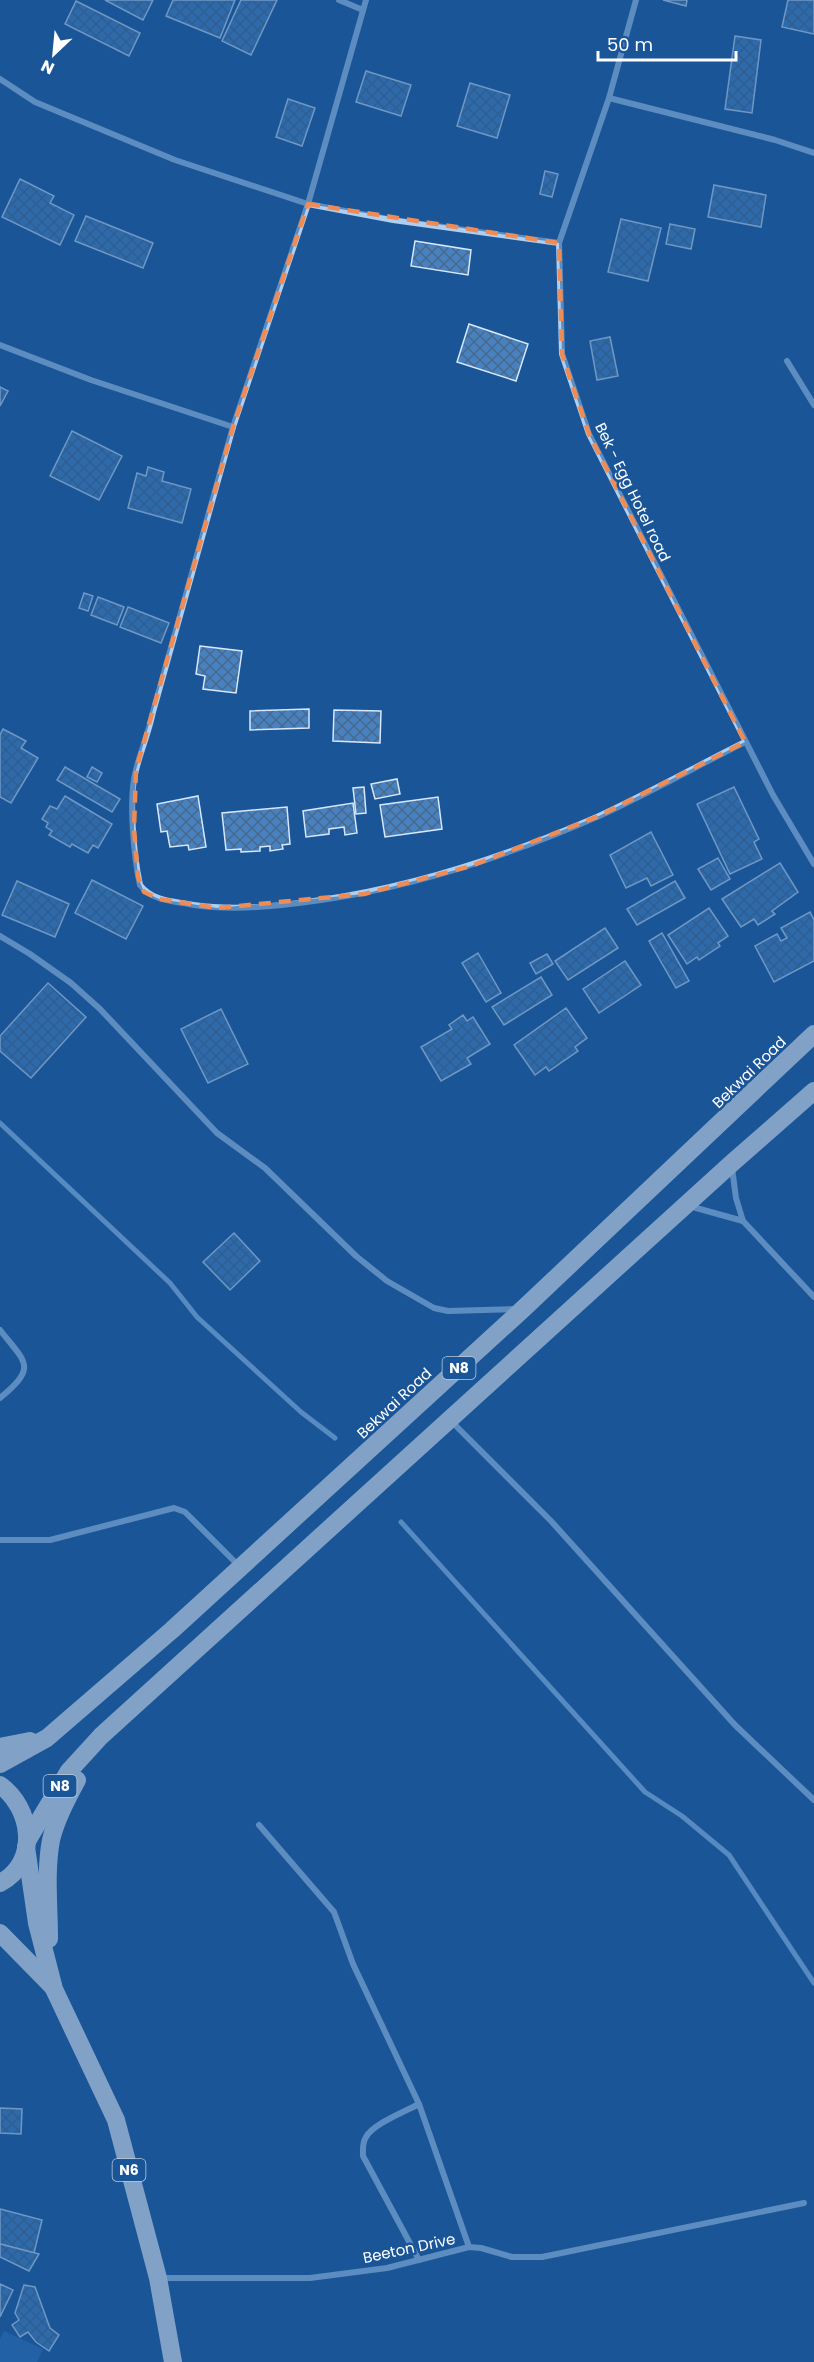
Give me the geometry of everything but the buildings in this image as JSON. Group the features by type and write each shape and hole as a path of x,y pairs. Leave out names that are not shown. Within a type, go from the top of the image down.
{"highway":[{"name":"Bekwai Road","path":"47,1738 99,1696 523,1309 814,1034"},
{"name":"N8","path":"27,1844 69,1771 100,1736 814,1091"},
{"path":"48,1962 51,1840 61,1812 100,1736"},
{"name":"N8","path":"0,1764 47,1738"},
{"path":"0,1747 47,1738"},
{"name":"N6","path":"0,1785 10,1792 21,1807 27,1823 27,1844 37,1923 54,1989 116,2120 158,2278 173,2362"},
{"path":"0,1883 18,1866 27,1844"},
{"name":"N6","path":"0,1933 54,1989"}],"street":[{"path":"339,0 363,10"},
{"path":"366,0 308,204 233,427 148,738 133,784 140,885 151,896 217,908 289,905 374,891 471,866 599,816 746,742"},
{"name":"Bek - Egg Hotel road","path":"636,0 609,98 559,243 562,354 589,434 746,742 814,864"},
{"path":"0,78 35,102 164,155 308,204 393,220 559,243"},
{"path":"609,98 775,140 814,153"},
{"path":"0,345 91,380 233,427"},
{"path":"787,361 814,405"},
{"path":"0,936 71,983 100,1010 217,1133 265,1168 356,1256 387,1281 434,1308 448,1311 523,1309"},
{"path":"732,1163 736,1198 743,1221 814,1297"},
{"path":"686,1205 743,1221"},
{"path":"0,1330 24,1360 26,1368 24,1376 0,1398"},
{"path":"449,1420 551,1521 735,1725 814,1800"},
{"path":"0,1540 50,1540 174,1508 185,1512 241,1567"},
{"path":"259,1825 334,1912 353,1964 419,2104 469,2247"},
{"path":"419,2104 373,2129 366,2136 363,2145 363,2156 419,2260"},
{"name":"Beeton Drive","path":"158,2278 298,2279 387,2268 469,2247 512,2257 542,2257 804,2203"}],"highlighted area":[{"path":"308,204 559,243 562,354 589,434 745,742 599,816 471,866 364,894 217,908 159,899 144,892 138,877 134,829 136,770 233,427"}],"shaded area":[{"path":"4,2331 43,2349 37,2362 0,2362 0,2339"}],"waterway":[{"path":"0,1123 170,1283 197,1317 301,1412 335,1438"},
{"path":"401,1522 645,1792 682,1816 729,1855 814,1983"}]}
